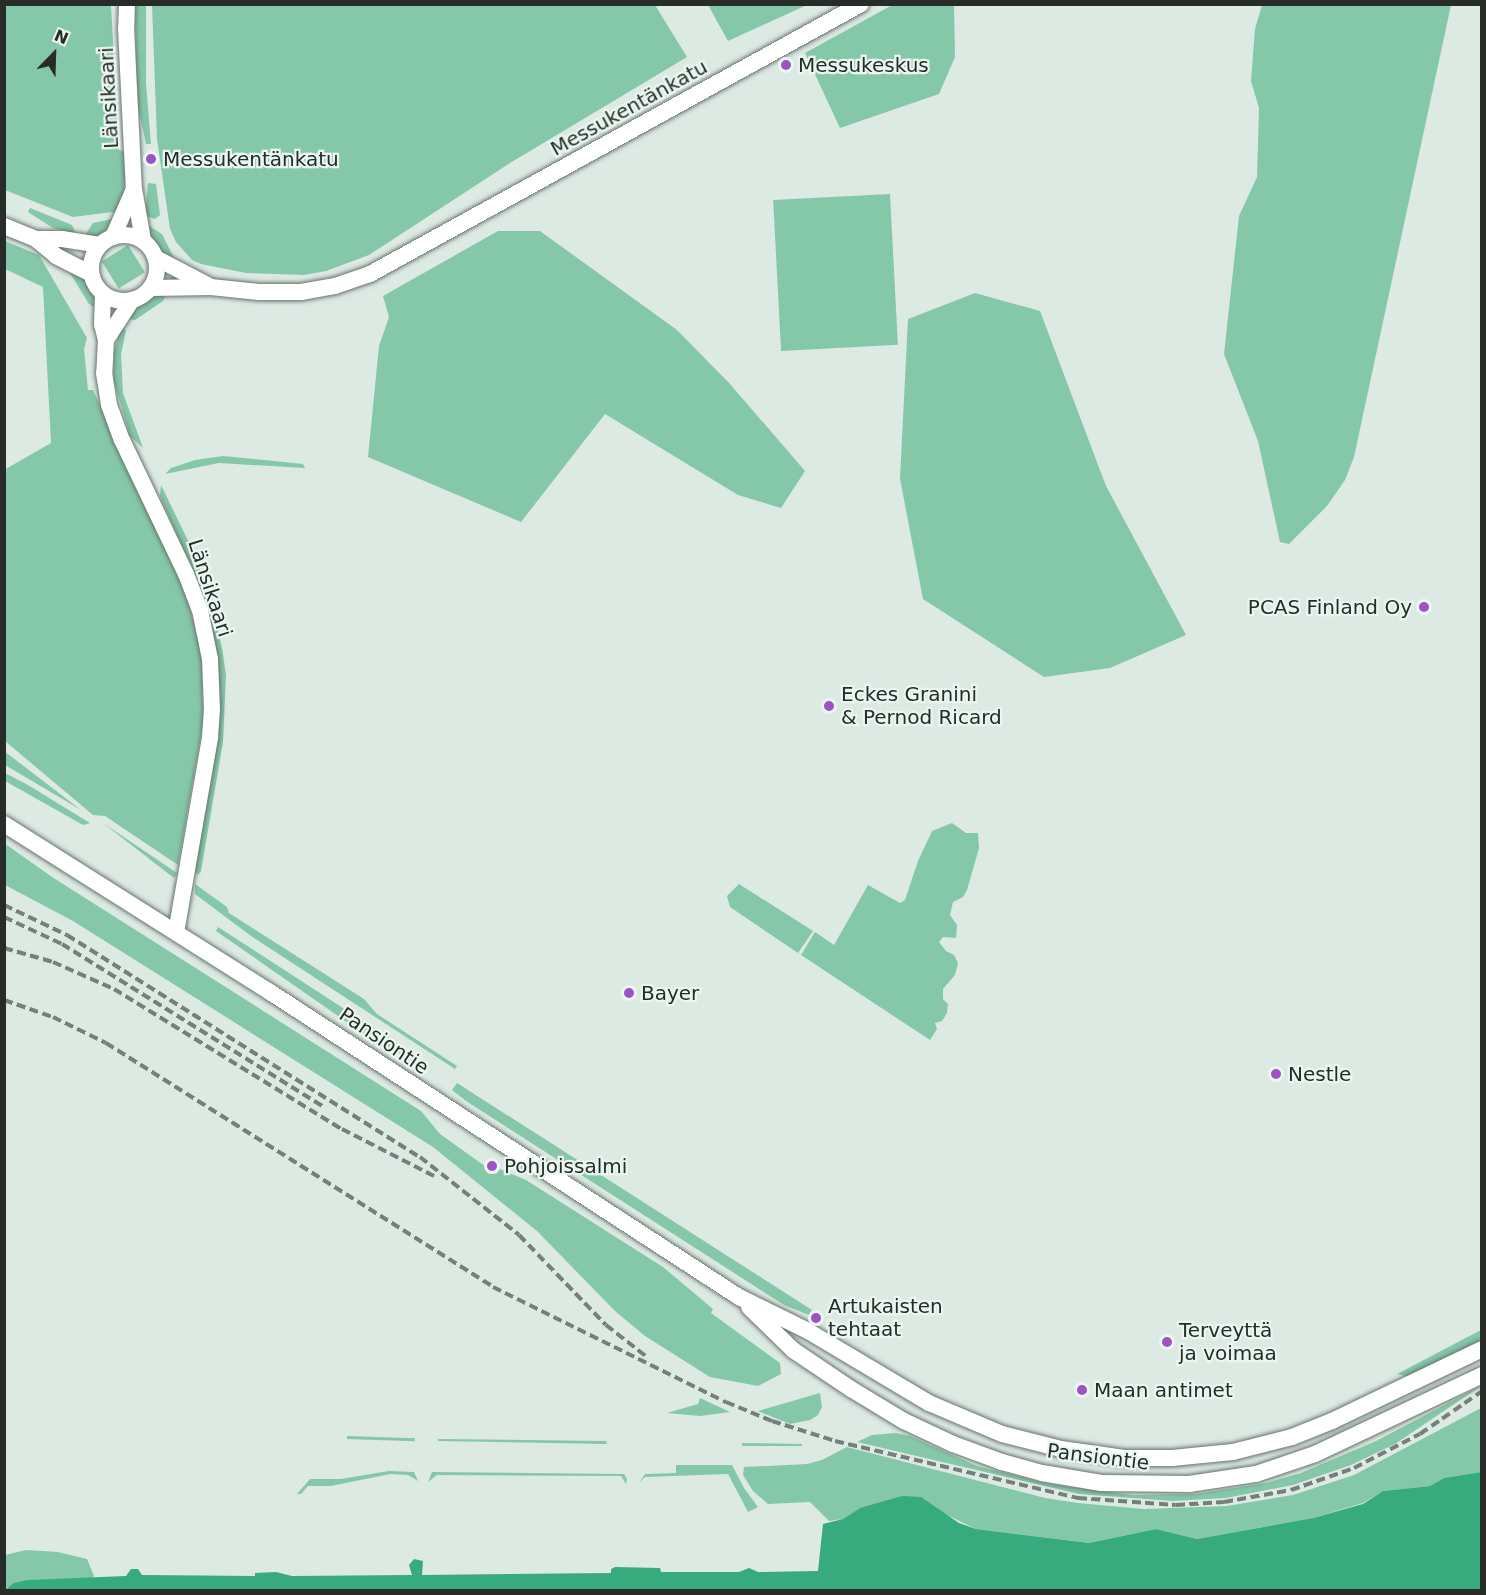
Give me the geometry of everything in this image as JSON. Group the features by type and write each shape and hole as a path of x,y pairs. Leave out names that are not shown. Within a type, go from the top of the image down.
{"street":[{"name":"Länsikaari","path":"127,4 126,28 134,189 143,240"},
{"name":"Messukentänkatu","path":"151,288 211,287 259,292 301,292 335,286 370,274 861,4"},
{"name":"Länsikaari","path":"106,241 134,189"},
{"path":"4,226 36,239 56,256 92,274"},
{"path":"36,239 106,241 131,235 143,240 156,258 157,273 151,288 132,300 119,301 103,294 96,286 92,274 93,256 106,241"},
{"name":"Messukentänkatu","path":"156,258 211,287"},
{"name":"Länsikaari","path":"103,294 102,324 106,340 104,373 114,421 186,574 200,610 210,659 212,709 210,738 176,932"},
{"name":"Länsikaari","path":"106,340 132,300"},
{"name":"Pansiontie","path":"4,824 176,932 739,1297 808,1331 920,1398 966,1421 1042,1445 1124,1458 1214,1455 1249,1449 1292,1437 1332,1421 1482,1349"},
{"name":"Pansiontie","path":"739,1297 793,1350 904,1421 952,1444 1002,1462 1042,1473 1101,1483 1189,1484 1256,1474 1315,1454 1482,1375"}],"shaded area":[{"path":"894,4 954,5 955,57 939,94 840,128 805,53"},
{"path":"4,5 111,5 119,150 124,152 126,178 120,211 73,217 5,190"},
{"path":"135,5 146,5 146,83 151,144 146,144 137,102"},
{"path":"152,5 655,5 687,57 510,163 369,255 326,271 304,275 246,273 192,260 176,242 170,229 157,139"},
{"path":"708,5 807,5 728,41"},
{"path":"1262,5 1451,5 1354,457 1345,480 1327,506 1289,544 1280,542 1258,441 1224,354 1239,216 1257,177 1259,108 1251,81 1255,29"},
{"path":"148,183 156,184 160,215 155,219 145,216"},
{"path":"890,194 898,345 781,351 773,200"},
{"path":"30,208 72,225 76,234 53,228 28,212"},
{"path":"116,218 101,235 83,238 93,223"},
{"path":"146,224 162,234 174,258 174,264 161,252 148,234"},
{"path":"498,231 540,231 677,330 730,384 805,471 781,508 738,495 605,414 521,522 368,457 379,346 389,317 383,296"},
{"path":"5,241 39,255 87,338 84,349 88,390 93,390 152,518 185,593 195,626 202,655 203,724 178,865 105,816 93,815 5,741 4,470 51,443 43,287 5,269"},
{"path":"128,245 145,272 119,289 102,261"},
{"path":"70,273 86,280 96,299 97,309 89,304"},
{"path":"167,293 163,301 135,320 126,319 147,299"},
{"path":"975,293 1040,311 1106,486 1186,635 1110,668 1044,677 923,599 900,479 908,319"},
{"path":"122,326 126,331 121,354 123,393 143,448 130,436 114,381 114,352"},
{"path":"223,456 303,464 305,468 219,463 165,474 171,468 195,460"},
{"path":"161,485 195,555 209,594 226,675 223,742 201,871 198,875 194,872 220,720 217,655 205,599 160,496"},
{"path":"4,751 21,764 81,810 5,765"},
{"path":"5,773 90,823 83,825 5,781"},
{"path":"103,823 177,873 174,878 170,875"},
{"path":"952,823 966,833 978,833 979,848 967,890 963,897 953,902 950,915 957,925 956,938 943,937 939,942 946,951 954,955 958,963 955,975 943,989 943,999 948,1004 947,1013 942,1021 935,1023 937,1029 930,1040 801,955 815,932 834,945 868,885 900,903 905,900 918,861 932,831"},
{"path":"4,843 52,877 421,1111 440,1134 496,1174 500,1169 526,1180 663,1267 713,1309 711,1313 780,1363 781,1374 758,1386 710,1377 645,1336 615,1311 537,1231 433,1147 73,921 5,885"},
{"path":"195,884 227,907 229,913 364,999 377,1014 457,1066 455,1069 251,936 195,894"},
{"path":"739,884 813,931 798,953 730,907 727,896"},
{"path":"218,927 414,1054 411,1058 384,1048 216,931"},
{"path":"457,1083 812,1310 809,1315 784,1305 466,1101 452,1090"},
{"path":"1481,1330 1481,1341 1410,1377 1397,1374"},
{"path":"1481,1386 1395,1444 1351,1465 1293,1485 1226,1498 1172,1501 1079,1494 857,1442 872,1435 896,1433 910,1436 977,1466 1049,1484 1133,1495 1195,1494 1266,1483 1301,1473 1376,1441"},
{"path":"820,1393 822,1407 818,1415 810,1420 790,1424 758,1411"},
{"path":"700,1398 730,1412 700,1416 667,1413 698,1404"},
{"path":"1481,1408 1481,1472 1444,1478 1430,1486 1383,1491 1363,1503 1313,1518 1197,1539 1156,1529 1089,1543 976,1529 945,1514 860,1508 843,1519 829,1521 810,1502 768,1504 753,1491 743,1475 744,1467 807,1464 822,1460 847,1447 1045,1498 1144,1509 1227,1506 1293,1495 1354,1475"},
{"path":"347,1436 415,1438 415,1441 347,1439"},
{"path":"438,1439 606,1441 607,1444 438,1441"},
{"path":"742,1443 802,1444 802,1446 742,1446"},
{"path":"676,1465 732,1465 744,1488 758,1507 748,1512 728,1474 645,1477 639,1483 645,1474 676,1473"},
{"path":"389,1471 414,1472 418,1481 408,1475 390,1474 331,1486 308,1486 301,1494 297,1494 310,1479 341,1479"},
{"path":"432,1472 624,1474 627,1479 626,1484 621,1476 437,1475 428,1482"},
{"path":"1481,1472 1481,1590 5,1590 14,1583 28,1580 126,1576 131,1569 138,1569 142,1575 255,1576 255,1573 276,1572 292,1576 412,1575 409,1565 414,1559 423,1561 422,1575 611,1573 611,1569 615,1567 660,1568 661,1572 739,1572 749,1568 758,1572 818,1571 823,1524 843,1519 860,1508 902,1496 921,1497 959,1523 976,1529 1089,1543 1156,1529 1197,1539 1313,1518 1363,1504 1383,1491 1430,1486 1444,1478"},
{"path":"26,1550 58,1552 87,1559 94,1576 90,1582 5,1590 5,1555"}],"railway":[{"path":"4,905 67,935 420,1157 519,1235 606,1325 647,1357"},
{"path":"4,917 62,944 324,1107"},
{"path":"4,948 53,962 114,989 342,1129 436,1177"},
{"path":"4,1000 53,1017 106,1043 493,1287 726,1402 772,1421 835,1441 1078,1498 1176,1505 1224,1502 1291,1490 1354,1468 1420,1434 1482,1391"}],"place":[{"name":"Messukeskus","path":"786,65"},
{"name":"Messukentänkatu","path":"151,159"},
{"name":"PCAS Finland Oy","path":"1424,607"},
{"name":"Eckes Granini & Pernod Ricard","path":"829,706"},
{"name":"Bayer","path":"629,993"},
{"name":"Nestle","path":"1276,1074"},
{"name":"Pohjoissalmi","path":"492,1166"},
{"name":"Artukaisten tehtaat","path":"816,1318"},
{"name":"Terveyttä ja voimaa","path":"1167,1342"},
{"name":"Maan antimet","path":"1082,1390"}]}
